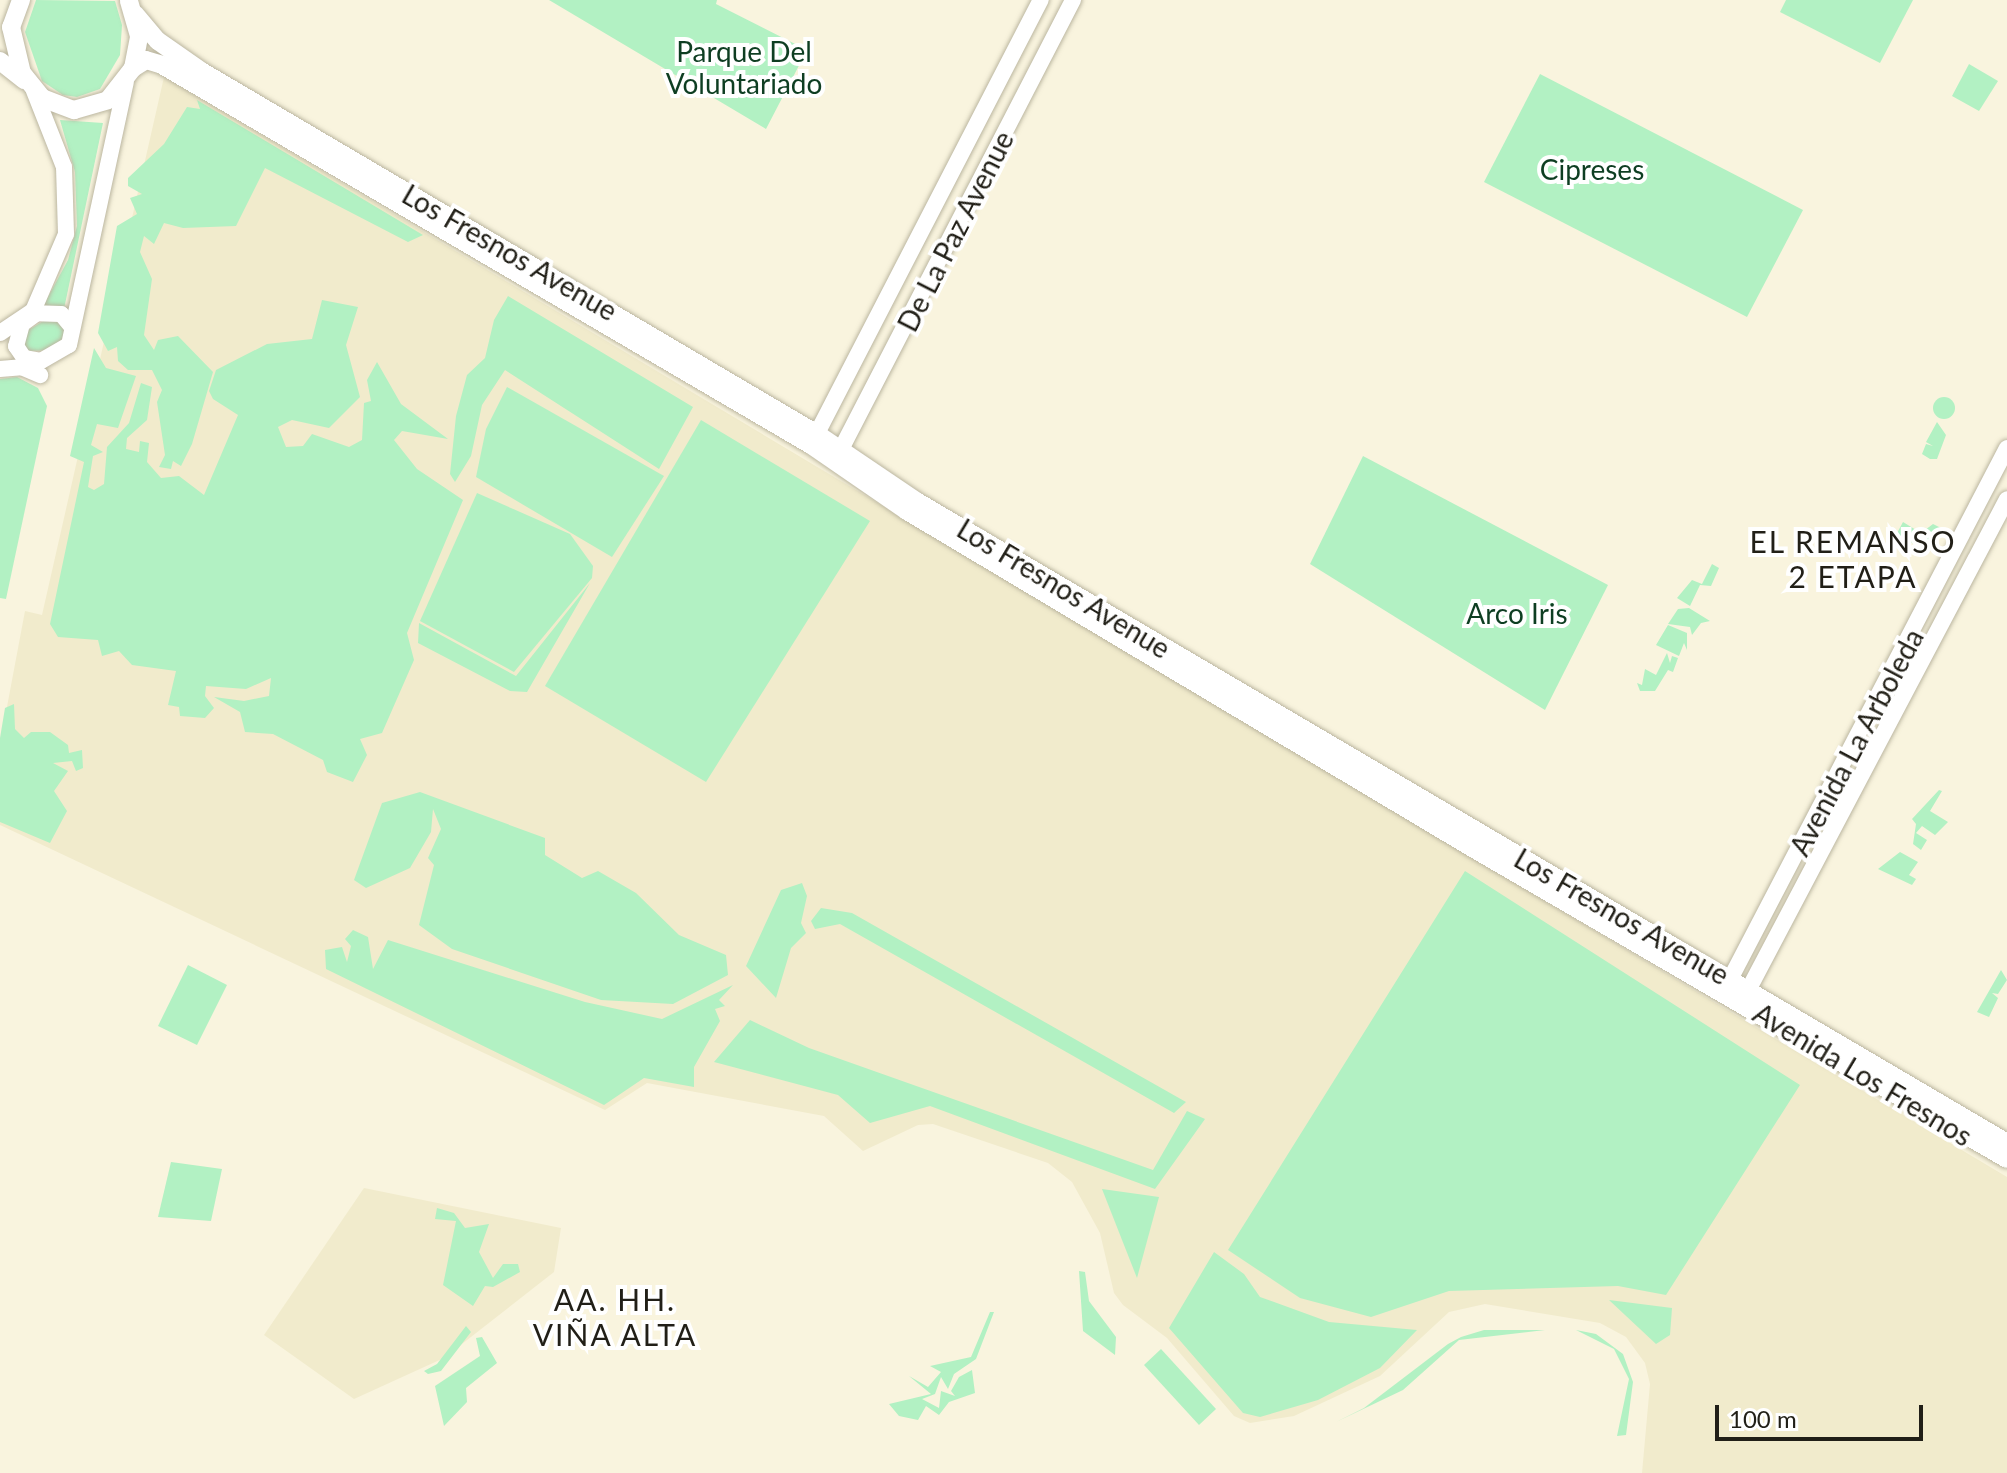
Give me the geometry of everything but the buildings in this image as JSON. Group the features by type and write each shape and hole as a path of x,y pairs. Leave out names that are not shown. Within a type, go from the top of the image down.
{"main road":[{"path":"21,0 12,39 31,87"},
{"path":"0,61 53,105 74,110 108,100 130,75 139,36 132,7"},
{"name":"Los Fresnos Avenue","path":"132,7 158,41 201,71 1745,997 2007,1143"},
{"name":"Los Fresnos Avenue","path":"130,75 146,60 162,65 814,440"},
{"name":"Avenida Los Fresnos","path":"1745,997 2007,1159"}],"street":[{"name":"De La Paz Avenue","path":"814,440 1041,0"},
{"name":"De La Paz Avenue","path":"838,455 1073,0"},
{"path":"0,369 24,358 41,361 57,356 69,345 130,75"},
{"path":"24,358 15,340 50,276 66,234 67,193 53,132 31,87"},
{"path":"0,332 28,307 50,276"},
{"path":"0,332 28,318 54,312 72,327"},
{"path":"0,369 21,367 40,375"},
{"name":"Avenida La Arboleda","path":"1727,986 2007,448"},
{"name":"Avenida La Arboleda","path":"1745,997 2007,499"}],"shaded area":[{"path":"164,77 2007,1177 2007,1473 1642,1473 1650,1384 1645,1363 1626,1337 1600,1323 1485,1304 1449,1312 1380,1376 1294,1416 1250,1423 1234,1416 1167,1338 1123,1305 1114,1293 1100,1233 1072,1182 1048,1163 933,1124 918,1125 863,1151 824,1116 647,1083 605,1110 0,825 0,744 25,611 42,615"},
{"path":"364,1188 561,1228 554,1272 444,1358 354,1399 264,1335"}],"green space":[{"path":"36,0 115,1 122,25 120,55 100,89 77,97 63,95 42,81 25,32"},
{"name":"Parque Del Voluntariado","path":"549,0 717,0 716,4 807,50 766,129"},
{"path":"1786,0 1913,0 1880,63 1780,12"},
{"path":"1969,64 1998,81 1979,111 1952,96"},
{"name":"Cipreses","path":"1540,74 1803,210 1747,317 1484,182"},
{"path":"197,100 423,235 408,242 265,168 236,226 183,228 164,223 154,244 144,236 140,252 152,279 144,335 154,350 158,340 178,336 213,372 192,444 181,466 173,461 171,469 159,467 165,455 157,402 162,390 152,370 128,370 118,361 117,347 108,351 98,333 117,226 137,214 130,198 142,194 128,186 128,178 164,144 187,107 200,109"},
{"path":"60,120 103,123 64,309 42,308 68,260 77,226 75,172"},
{"path":"508,296 693,407 659,469 505,370 482,405 471,456 455,482 450,474 456,416 467,375 485,358 494,320"},
{"path":"322,300 358,307 346,345 360,397 329,428 292,420 278,427 286,447 303,446 312,434 349,447 362,440 364,403 371,401 367,380 377,362 401,404 448,439 402,431 394,440 417,469 463,500 407,633 414,660 382,733 360,739 367,755 353,782 327,772 323,760 273,734 245,732 240,712 214,697 244,701 269,696 271,678 246,689 206,686 205,696 214,708 205,718 180,716 179,707 168,705 176,671 132,665 119,651 102,656 98,640 58,637 50,624 84,462 70,456 94,348 106,368 136,376 118,428 97,424 91,445 103,452 93,456 88,487 94,490 104,484 107,447 129,423 141,383 152,387 147,420 127,438 126,449 139,452 140,441 149,443 147,462 161,478 179,476 204,495 238,415 213,399 209,391 216,370 267,344 312,339"},
{"path":"45,320 58,320 66,327 62,341 51,350 27,351 22,342 27,331"},
{"path":"17,377 38,388 47,406 6,599 0,598 0,379"},
{"path":"507,387 664,476 612,557 476,477 486,429"},
{"path":"1940,397 1948,397 1955,408 1948,419 1940,419 1933,412 1933,404"},
{"path":"701,420 870,521 706,782 545,686"},
{"path":"1937,422 1946,435 1937,459 1930,459 1922,454 1926,444 1933,446 1926,442"},
{"name":"Arco Iris","path":"1363,456 1608,585 1545,710 1310,564"},
{"path":"477,493 570,534 593,566 592,578 514,672 420,621"},
{"path":"1903,522 1921,533 1933,524 1941,528 1928,551 1896,535"},
{"path":"1712,564 1719,568 1711,586 1700,585 1690,606 1677,598 1692,580 1702,584"},
{"path":"590,583 527,692 510,691 418,643 419,623 516,676"},
{"path":"1689,608 1710,621 1701,623 1692,635 1690,627 1668,624 1678,609"},
{"path":"1668,625 1687,633 1687,650 1684,643 1679,656 1656,645"},
{"path":"1667,653 1670,663 1672,656 1678,658 1673,672 1668,670 1655,691 1640,691 1637,683 1642,685 1645,669 1656,675"},
{"path":"14,704 15,729 24,738 31,732 50,732 68,745 69,753 82,750 83,768 76,771 72,761 53,763 68,771 54,791 67,811 50,843 0,822 0,738 5,708"},
{"path":"1939,790 1942,791 1930,811 1948,822 1935,835 1922,826 1916,833 1927,840 1921,850 1913,844 1916,824 1912,819"},
{"path":"420,792 545,838 545,855 582,878 598,871 636,893 679,935 726,955 728,975 673,1004 601,1000 452,949 419,925 434,865 428,858 441,829 433,809 431,832 410,868 366,888 354,880 382,803"},
{"path":"1900,852 1918,862 1909,875 1916,879 1912,885 1878,869"},
{"path":"1465,871 1800,1085 1666,1295 1618,1286 1449,1291 1371,1317 1300,1298 1228,1250"},
{"path":"802,883 807,896 801,923 806,933 791,948 776,998 746,966 781,890"},
{"path":"821,908 852,913 1186,1102 1174,1113 840,924 815,929 811,921"},
{"path":"353,930 368,937 373,969 388,940 585,1002 662,1019 733,985 719,1000 725,1006 715,1009 720,1021 694,1067 694,1087 644,1078 604,1105 326,969 325,950 342,947 347,962 351,946 345,939"},
{"path":"188,965 227,985 197,1045 158,1026"},
{"path":"2001,970 2007,980 1998,994 1992,993 1998,998 1989,1017 1977,1012"},
{"path":"750,1020 809,1048 1153,1170 1187,1111 1205,1119 1155,1189 930,1106 870,1123 838,1095 714,1062"},
{"path":"171,1162 222,1169 211,1221 158,1217"},
{"path":"1102,1189 1159,1197 1137,1278"},
{"path":"437,1208 454,1213 465,1228 489,1224 479,1252 493,1278 503,1264 518,1264 520,1272 493,1287 485,1286 473,1306 443,1285 456,1221 435,1219"},
{"path":"1214,1252 1244,1274 1260,1297 1329,1322 1417,1330 1380,1368 1318,1400 1260,1417 1243,1413 1169,1328"},
{"path":"1079,1271 1085,1272 1089,1301 1116,1337 1115,1355 1083,1331"},
{"path":"1609,1300 1672,1308 1670,1335 1656,1344"},
{"path":"990,1312 994,1312 976,1359 954,1374 948,1389 941,1377 935,1394 922,1399 939,1408 941,1391 955,1396 951,1391 959,1377 972,1370 975,1393 949,1402 939,1415 926,1406 918,1420 899,1416 889,1404 931,1394 909,1376 928,1387 941,1372 930,1366 971,1357"},
{"path":"466,1326 471,1332 441,1371 428,1374 424,1371 437,1364"},
{"path":"1484,1330 1545,1330 1459,1340 1403,1390 1336,1422 1364,1408 1448,1344"},
{"path":"1576,1330 1596,1334 1623,1354 1633,1382 1626,1435 1617,1436 1629,1379 1614,1349"},
{"path":"482,1337 497,1363 466,1388 467,1402 444,1426 435,1386 480,1356 476,1338"},
{"path":"1161,1349 1216,1409 1199,1425 1144,1365"}],"district":[{"name":"EL REMANSO 2 ETAPA","path":"1853,558"},
{"name":"AA. HH. VIÑA ALTA","path":"615,1316"}]}
